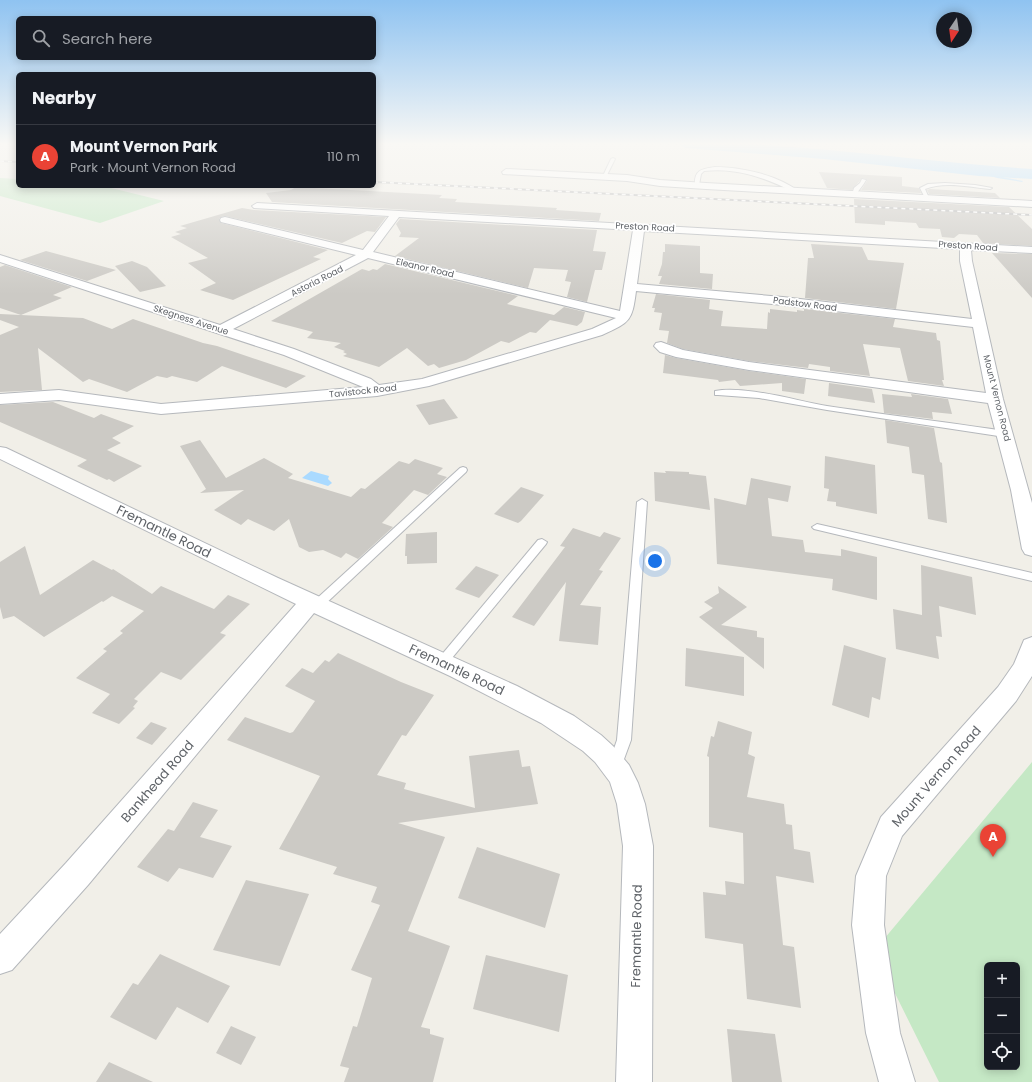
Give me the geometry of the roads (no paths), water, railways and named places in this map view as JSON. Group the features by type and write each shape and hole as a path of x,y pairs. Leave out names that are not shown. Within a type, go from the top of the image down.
{"street":[{"path":"844,193 1032,204"},
{"name":"Preston Road","path":"257,206 1032,250"},
{"name":"Astoria Road","path":"221,330 366,254 396,214"},
{"name":"Eleanor Road","path":"225,220 625,316"},
{"path":"625,316 638,227"},
{"name":"Mount Vernon Road","path":"965,246 966,261 995,399 1030,530 1032,549"},
{"name":"Skegness Avenue","path":"0,258 319,362 366,382 377,391"},
{"name":"Padstow Road","path":"630,287 783,301 980,324"},
{"name":"Tavistock Road","path":"0,399 59,395 161,409 377,391 424,383 529,350 598,332 619,322 625,316"},
{"path":"660,346 666,349 708,359 995,399"},
{"name":"Fremantle Road","path":"0,452 314,603 543,710 593,744 615,766 627,791 634,814 638,846 634,1082"},
{"name":"Bankhead Road","path":"0,958 77,874 314,603"},
{"name":"Mount Vernon Road","path":"897,1082 883,1033 868,925 871,876 891,827 1007,694 1025,667 1032,646"}],"lane":[{"path":"925,193 927,198"},
{"path":"718,393 762,396 827,408 1005,434"},
{"path":"314,603 463,470"},
{"path":"615,766 624,740 642,502"},
{"path":"817,526 1032,577"},
{"path":"443,662 542,542"}],"water":[{"path":"311,471 329,476 328,479 332,483 328,486 302,478"}],"railway":[{"path":"603,193 1032,215"}],"place":[{"name":"Mount Vernon Park","path":"993,857"}]}
